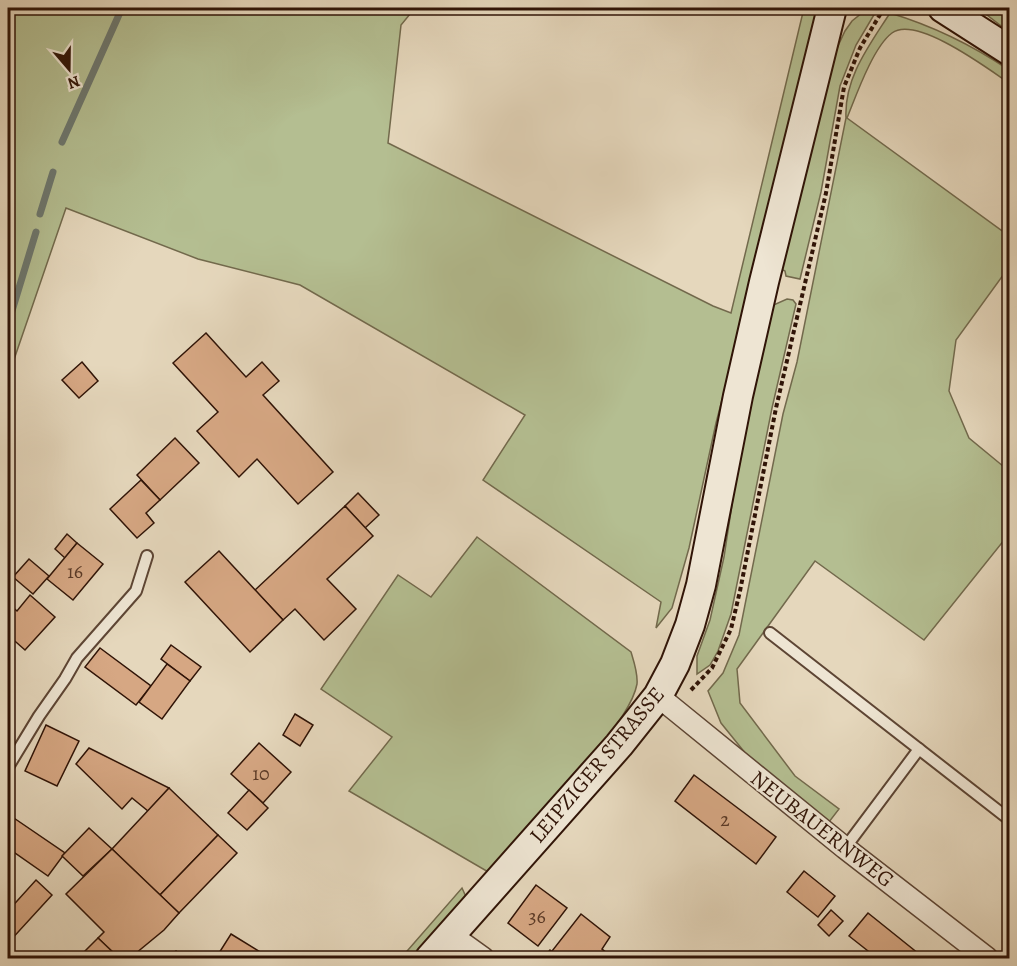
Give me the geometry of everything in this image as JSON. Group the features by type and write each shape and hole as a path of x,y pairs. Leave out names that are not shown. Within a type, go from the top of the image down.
{"street":[{"name":"LEIPZIGER STRASSE","path":"430,958 612,753 666,702 675,664 690,625 701,585 738,396 832,8"},
{"path":"943,8 1010,51"},
{"name":"NEUBAUERNWEG","path":"666,702 845,848 987,958"},
{"path":"451,934 483,958"}],"lane":[{"path":"8,767 77,658 136,591 147,556"},
{"path":"770,633 1010,820"},
{"path":"845,848 919,749"}],"path":[{"path":"666,702 712,669 731,629 741,591 776,408 826,193 844,87 860,48 884,8"}],"green space":[{"path":"8,8 415,8 401,25 388,143 731,313 804,8 817,8 716,423 689,548 672,608 656,628 661,602 483,480 525,415 300,285 198,259 66,208 8,377"},
{"path":"878,8 856,45 840,86 821,192 800,279 786,276 785,271 779,268 829,72 838,46 852,21 862,13"},
{"path":"978,8 997,8 1009,16 1009,32"},
{"path":"890,13 952,37 1009,70 1009,83 969,56 934,37 903,29 892,33 878,49 847,118 1009,236 1009,267 956,340 949,391 969,438 1009,471 1009,534 924,640 815,561 737,669 740,703 795,776 839,809 829,822 746,754 721,723 708,691 723,673 739,635 783,414 797,362 846,118 849,89 866,50"},
{"path":"787,299 793,300 796,304 772,408 731,614 718,651 710,665 697,674 697,656 710,620 724,557 738,465 769,307"},
{"path":"477,537 631,652 637,680 631,701 608,736 557,798 490,873 349,791 392,737 321,689 398,575 431,597"},
{"path":"462,888 467,899 416,958 401,958"}],"building":[{"path":"206,333 246,377 262,362 279,381 263,395 333,472 298,504 257,459 239,477 197,431 218,412 173,363"},
{"path":"82,362 98,381 79,398 62,380"},
{"path":"175,438 199,463 160,500 137,475"},
{"path":"141,480 160,500 146,513 154,523 137,538 110,509"},
{"path":"358,493 379,515 365,528 345,506"},
{"path":"345,506 373,536 327,579 356,609 324,640 295,609 283,620 255,590"},
{"path":"67,534 77,543 65,558 55,549"},
{"path":"77,543 103,564 73,600 47,579"},
{"path":"219,551 283,620 250,652 185,582"},
{"path":"29,559 49,576 33,594 13,577"},
{"path":"30,595 55,617 25,650 8,635 8,603 17,611"},
{"path":"171,645 201,667 190,681 161,659"},
{"path":"100,648 151,686 136,705 85,667"},
{"path":"167,664 190,681 162,719 139,702"},
{"path":"295,714 313,725 300,746 283,735"},
{"path":"46,725 79,741 57,786 25,771"},
{"path":"259,743 291,772 263,803 231,774"},
{"path":"89,748 169,788 148,811 132,798 122,809 76,764"},
{"path":"694,775 776,837 756,864 675,801"},
{"path":"169,788 218,835 160,895 112,849"},
{"path":"249,790 268,808 247,830 228,813"},
{"path":"8,814 65,853 48,876 8,848"},
{"path":"89,828 112,849 83,876 62,856"},
{"path":"218,835 237,853 179,913 160,895"},
{"path":"112,849 179,913 164,930 130,958 119,958 98,938 104,932 66,894"},
{"path":"804,871 835,896 818,917 787,892"},
{"path":"36,880 52,895 9,942 8,911"},
{"path":"536,885 567,908 538,946 508,923"},
{"path":"831,910 843,921 829,936 818,925"},
{"path":"868,913 924,958 877,958 849,936"},
{"path":"581,914 610,937 602,949 607,953 602,958 561,958 552,951"},
{"path":"231,934 270,958 227,958 219,953"},
{"path":"98,938 119,958 78,958"},
{"path":"550,950 559,957 543,958"},
{"path":"176,951 181,958 165,958"}],"waterway":[{"path":"62,142 122,8"},
{"path":"40,214 53,172"},
{"path":"8,324 36,232"}]}
